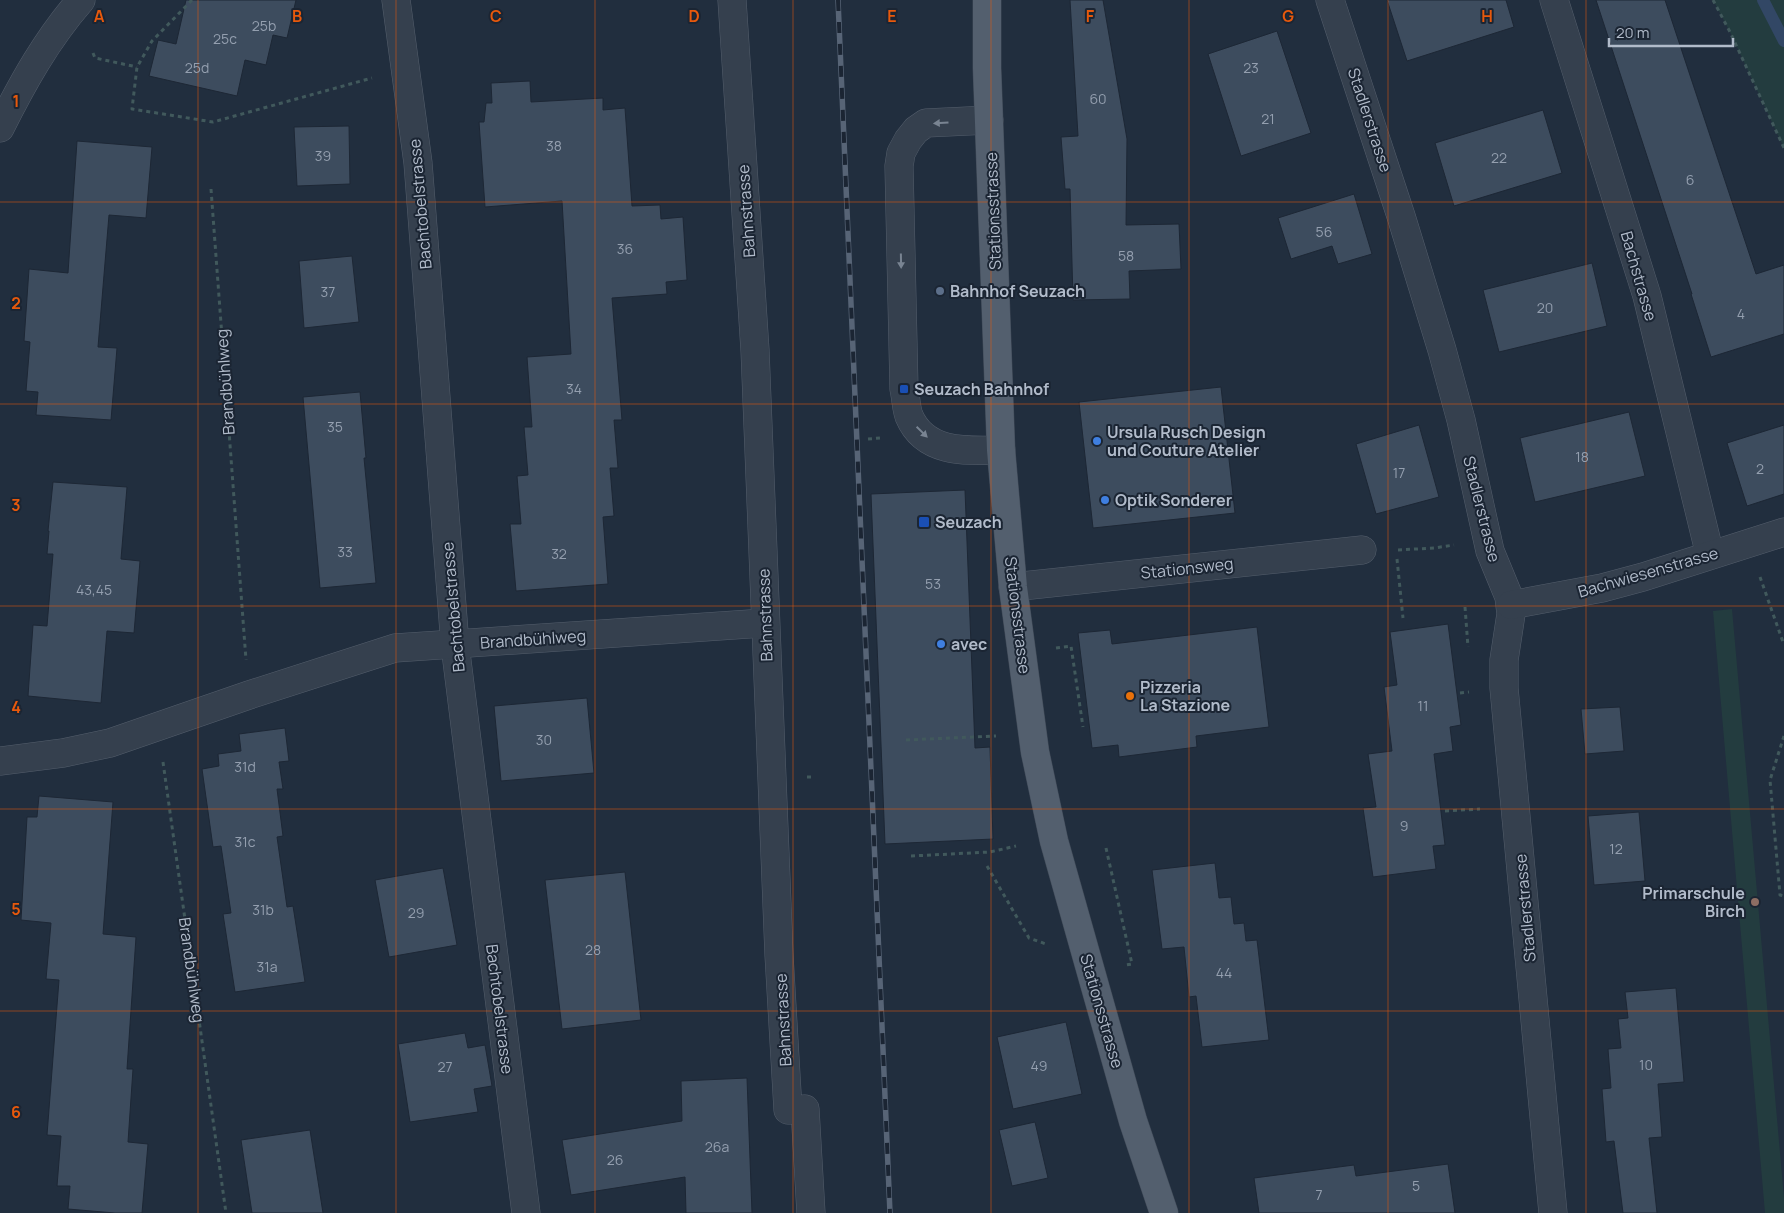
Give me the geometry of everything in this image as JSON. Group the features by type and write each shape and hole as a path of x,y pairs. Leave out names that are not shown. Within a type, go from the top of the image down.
{"main road":[{"name":"Stationsstrasse","path":"987,0 989,120 1001,450 1013,587 1035,752 1054,841 1133,1121 1164,1213"}],"street":[{"path":"0,128 32,66 81,0"},
{"name":"Bachtobelstrasse","path":"396,0 418,163 455,644 526,1213"},
{"name":"Bahnstrasse","path":"732,0 755,350 779,965 788,1110 805,1110 811,1213"},
{"name":"Stadlerstrasse","path":"1330,0 1401,216 1442,350 1461,420 1490,551 1507,589 1511,605 1511,623 1503,674 1553,1213"},
{"name":"Bachstrasse","path":"1554,0 1646,296 1710,556"},
{"path":"989,120 926,123 916,130 901,152 898,166 904,389 909,416 921,434 940,445 964,451 1001,450"},
{"name":"Bachwiesenstrasse","path":"1511,605 1602,588 1643,577 1784,532"},
{"name":"Stationsweg","path":"1013,587 1362,550"},
{"name":"Brandbühlweg","path":"0,761 88,748 128,738 395,648 765,623"}],"path":[{"path":"192,0 152,41 137,67 132,109 213,122 406,68"},
{"path":"1713,0 1784,148"},
{"path":"93,53 95,58 137,67"},
{"name":"Brandbühlweg","path":"211,189 249,696"},
{"path":"1748,543 1784,645"},
{"path":"1434,548 1458,544"},
{"path":"1396,550 1403,618"},
{"path":"1056,648 1071,646 1083,727"},
{"name":"Brandbühlweg","path":"158,727 226,1213"},
{"path":"906,740 997,736"},
{"path":"1784,736 1770,780 1780,895 1784,896"},
{"path":"1445,811 1482,808"},
{"path":"911,856 990,852 1016,846"},
{"path":"1106,848 1132,964 1124,965"},
{"path":"987,866 1029,938 1053,946"}],"green space":[{"path":"1713,0 1784,0 1784,148 1730,32"},
{"path":"1732,609 1784,1213 1765,1213 1713,611"}],"building":[{"path":"186,0 296,0 287,38 273,35 266,65 245,60 237,96 149,76 158,40 176,44"},
{"path":"1070,0 1103,0 1127,139 1126,225 1179,224 1181,269 1129,271 1130,299 1073,300 1070,189 1065,189 1061,137 1078,136"},
{"path":"1387,0 1506,0 1514,27 1407,61"},
{"path":"1596,0 1665,0 1756,274 1784,265 1784,334 1711,357"},
{"path":"1277,31 1311,133 1241,156 1208,54"},
{"path":"530,81 531,102 603,98 603,110 625,108 632,206 660,205 661,219 683,217 687,280 666,282 667,294 612,298 622,420 614,420 618,468 610,468 614,516 603,517 608,584 516,591 510,524 521,524 517,476 528,475 524,427 532,427 527,357 571,354 562,201 485,207 479,122 484,122 486,103 492,103 491,83"},
{"path":"1543,110 1562,173 1454,206 1435,143"},
{"path":"349,126 350,184 297,186 294,127"},
{"path":"77,141 152,147 146,218 109,215 98,347 117,348 111,420 36,415 38,392 26,391 30,342 24,341 29,269 68,273"},
{"path":"1354,194 1372,254 1338,264 1332,246 1291,259 1278,218"},
{"path":"352,256 359,322 304,328 299,261"},
{"path":"1592,263 1607,326 1499,352 1483,290"},
{"path":"1221,387 1235,513 1093,528 1079,402"},
{"path":"360,392 366,458 364,458 376,583 320,588 303,397"},
{"path":"1629,412 1645,476 1535,502 1520,438"},
{"path":"1419,425 1439,497 1376,514 1356,444"},
{"path":"1784,425 1784,494 1747,506 1727,443"},
{"path":"53,482 127,487 121,559 140,561 134,633 107,631 101,703 28,696 33,625 47,626 53,554 47,554"},
{"path":"965,490 975,748 990,747 993,839 885,844 871,494"},
{"path":"1448,624 1461,725 1450,727 1453,751 1434,754 1445,845 1433,846 1436,869 1373,877 1363,808 1376,807 1368,754 1392,751 1384,687 1397,685 1390,632"},
{"path":"1257,627 1269,727 1196,736 1197,747 1119,757 1118,745 1092,748 1078,633 1110,630 1112,644"},
{"path":"587,698 594,773 501,781 494,706"},
{"path":"1620,707 1624,751 1585,754 1581,709"},
{"path":"285,728 289,761 279,762 283,789 277,789 283,836 277,837 287,907 293,906 305,982 235,992 223,914 231,913 221,846 213,847 202,769 219,766 218,754 241,751 239,734"},
{"path":"39,796 113,802 103,934 136,937 127,1069 133,1069 128,1142 148,1144 142,1213 68,1209 70,1186 57,1186 61,1136 47,1135 59,980 46,979 51,923 21,920 27,817 37,817"},
{"path":"1639,812 1645,881 1594,885 1588,816"},
{"path":"1215,863 1219,898 1231,897 1234,924 1244,923 1246,941 1257,940 1269,1040 1202,1047 1196,996 1189,997 1184,947 1162,949 1152,870"},
{"path":"443,868 457,945 389,957 375,880"},
{"path":"625,872 641,1020 562,1029 545,880"},
{"path":"1676,988 1684,1082 1658,1084 1662,1137 1649,1138 1657,1213 1623,1213 1614,1141 1606,1142 1602,1089 1611,1088 1608,1049 1621,1048 1618,1019 1628,1018 1625,992"},
{"path":"1066,1022 1082,1094 1013,1109 997,1037"},
{"path":"465,1033 468,1048 485,1045 492,1086 474,1089 478,1112 410,1122 398,1044"},
{"path":"747,1078 752,1213 686,1213 685,1177 571,1195 562,1140 682,1121 681,1081"},
{"path":"1035,1122 1048,1178 1012,1186 999,1130"},
{"path":"310,1130 323,1213 252,1213 241,1140"},
{"path":"1448,1164 1455,1213 1259,1213 1254,1178 1354,1165 1356,1176"}],"waterway":[{"path":"1763,0 1784,41"}],"railway":[{"path":"838,0 890,1213"}],"place":[{"name":"Bahnhof Seuzach","path":"940,291"},
{"name":"Seuzach Bahnhof","path":"904,389"},
{"name":"Ursula Rusch Design und Couture Atelier","path":"1097,441"},
{"name":"Optik Sonderer","path":"1105,500"},
{"name":"Seuzach","path":"924,522"},
{"name":"avec","path":"941,644"},
{"name":"Pizzeria La Stazione","path":"1130,696"},
{"name":"Primarschule Birch","path":"1755,902"}]}
